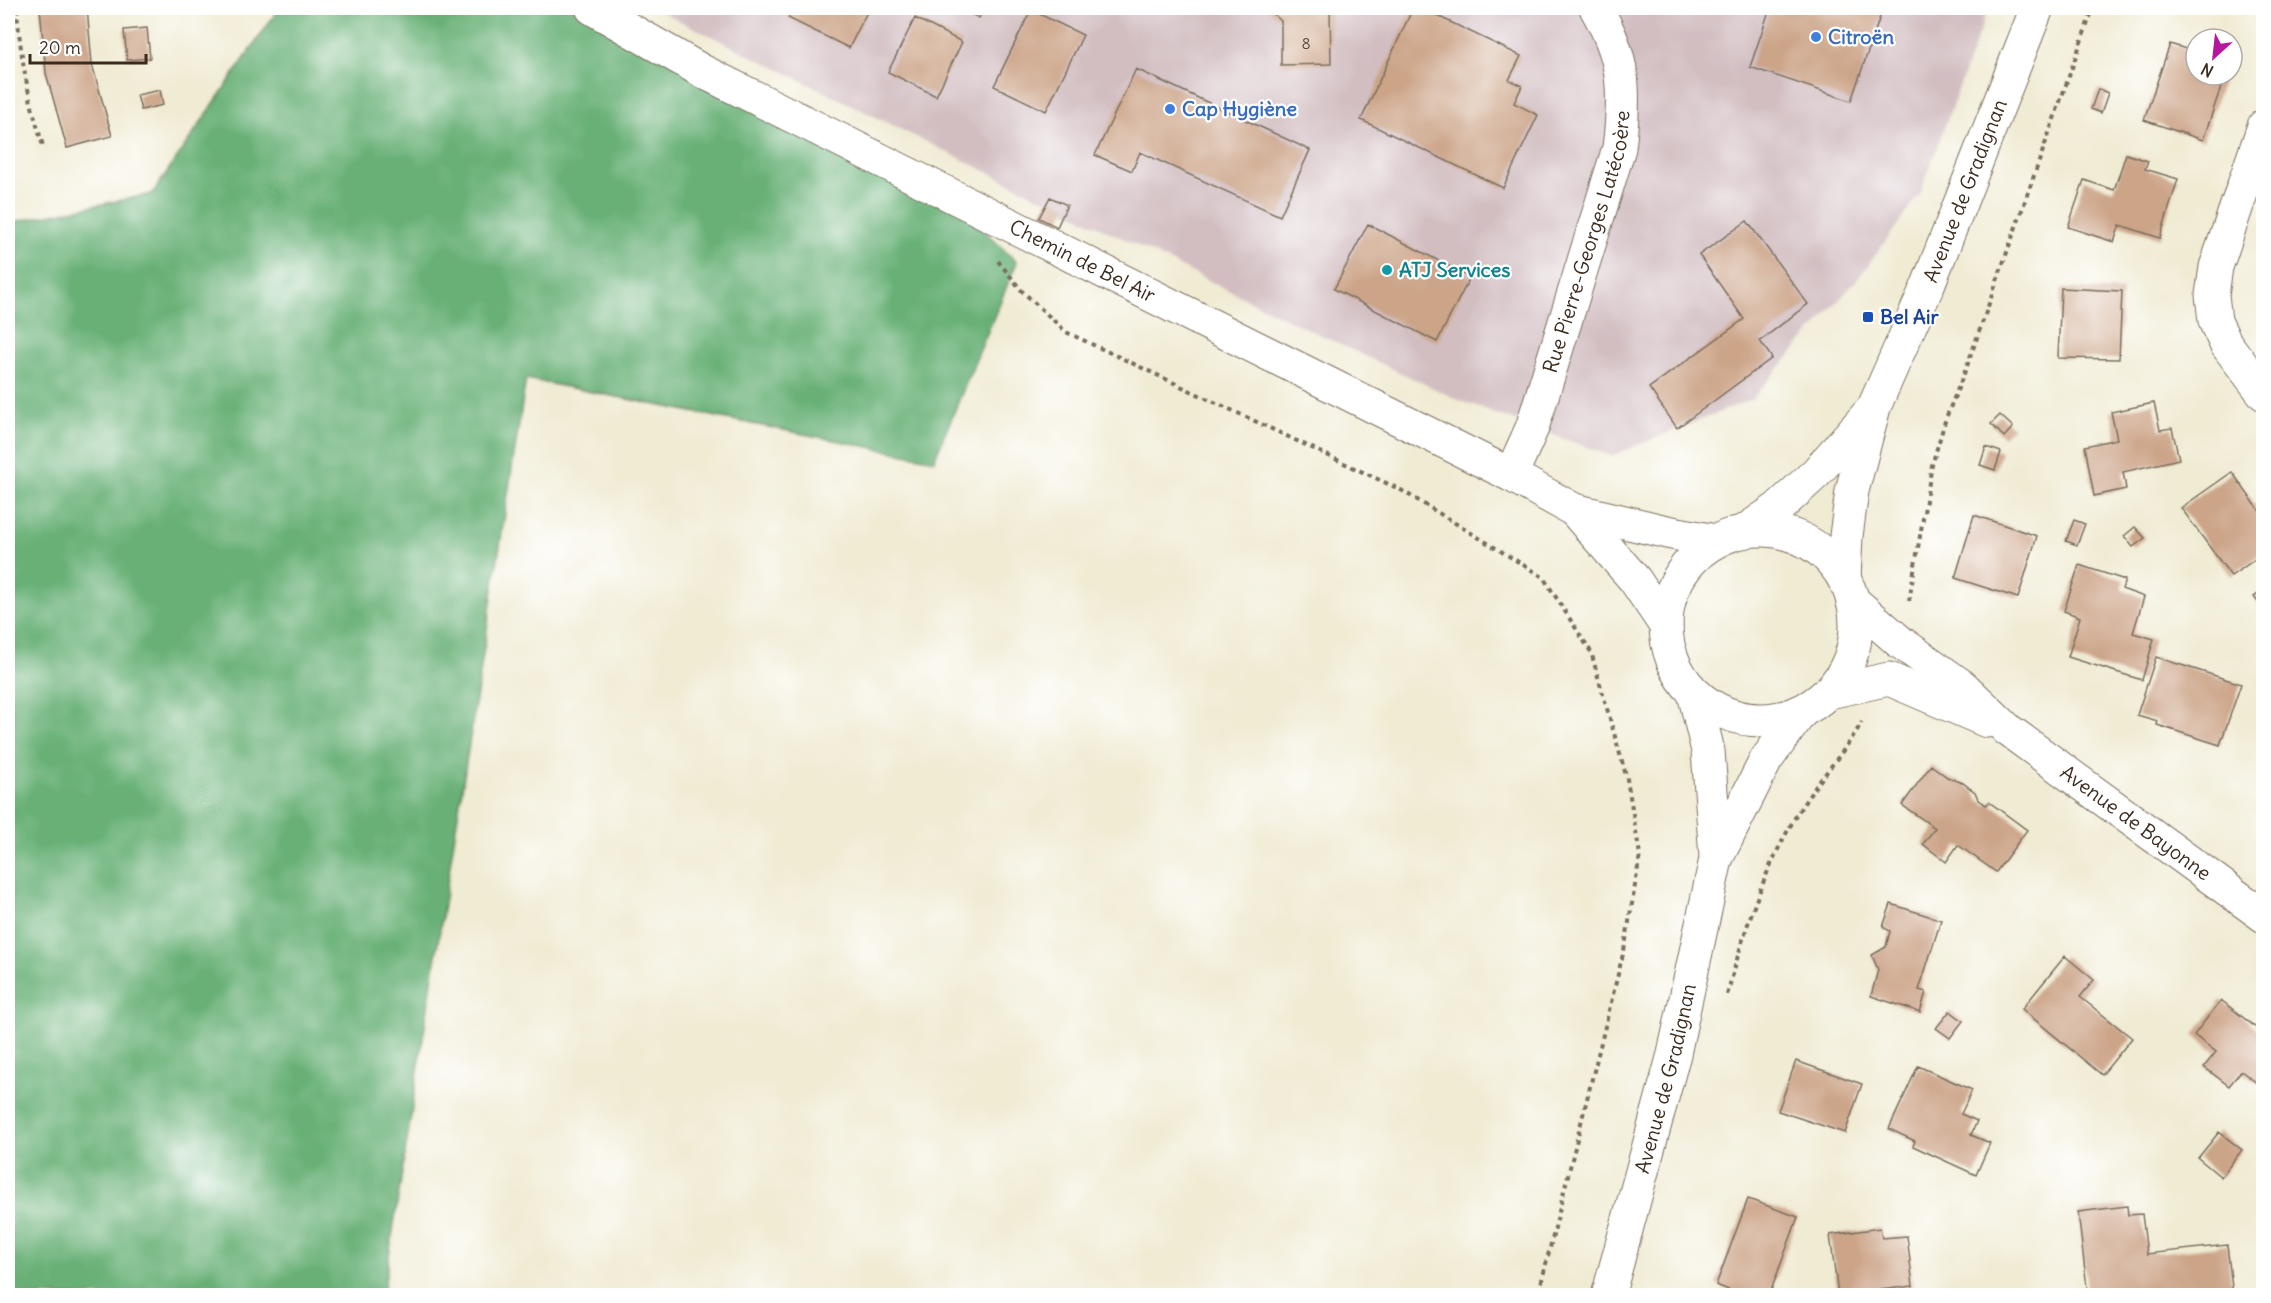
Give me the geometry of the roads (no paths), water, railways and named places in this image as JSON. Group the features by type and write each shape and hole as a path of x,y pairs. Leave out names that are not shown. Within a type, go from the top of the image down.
{"street":[{"name":"Chemin de Bel Air","path":"592,8 712,76 1511,475 1574,510 1667,532 1730,536"},
{"name":"Rue Pierre-Georges Latécoère","path":"1511,475 1532,428 1619,148 1623,85 1618,56 1596,8"},
{"name":"Avenue de Gradignan","path":"1849,590 1846,536 1852,491 1874,407 1928,285 2037,8"},
{"path":"2264,126 2216,267 2212,295 2216,321 2226,344 2264,394"},
{"name":"Avenue de Gradignan","path":"1730,536 1778,508 1816,473 1874,407"},
{"name":"Chemin de Bel Air","path":"1574,510 1635,580 1665,626"},
{"path":"1774,531 1802,539 1826,556 1849,590 1856,625 1853,650 1844,672 1829,692 1801,712 1779,718 1756,720 1734,716 1712,707 1694,693 1673,662 1665,626 1669,601 1679,577 1695,557 1730,536 1774,531"},
{"name":"Avenue de Bayonne","path":"1849,590 1900,642 1962,686 2008,730 2264,916"},
{"name":"Avenue de Bayonne","path":"1829,692 1889,679 2008,730"},
{"name":"Avenue de Gradignan","path":"1694,693 1708,751 1716,859"},
{"name":"Avenue de Gradignan","path":"1608,1296 1674,1054 1716,859 1766,760 1801,712"}],"place":[{"name":"Citroën","path":"1816,37"},
{"name":"Cap Hygiène","path":"1170,109"},
{"name":"ATJ Services","path":"1387,270"},
{"name":"Bel Air","path":"1868,317"}]}
